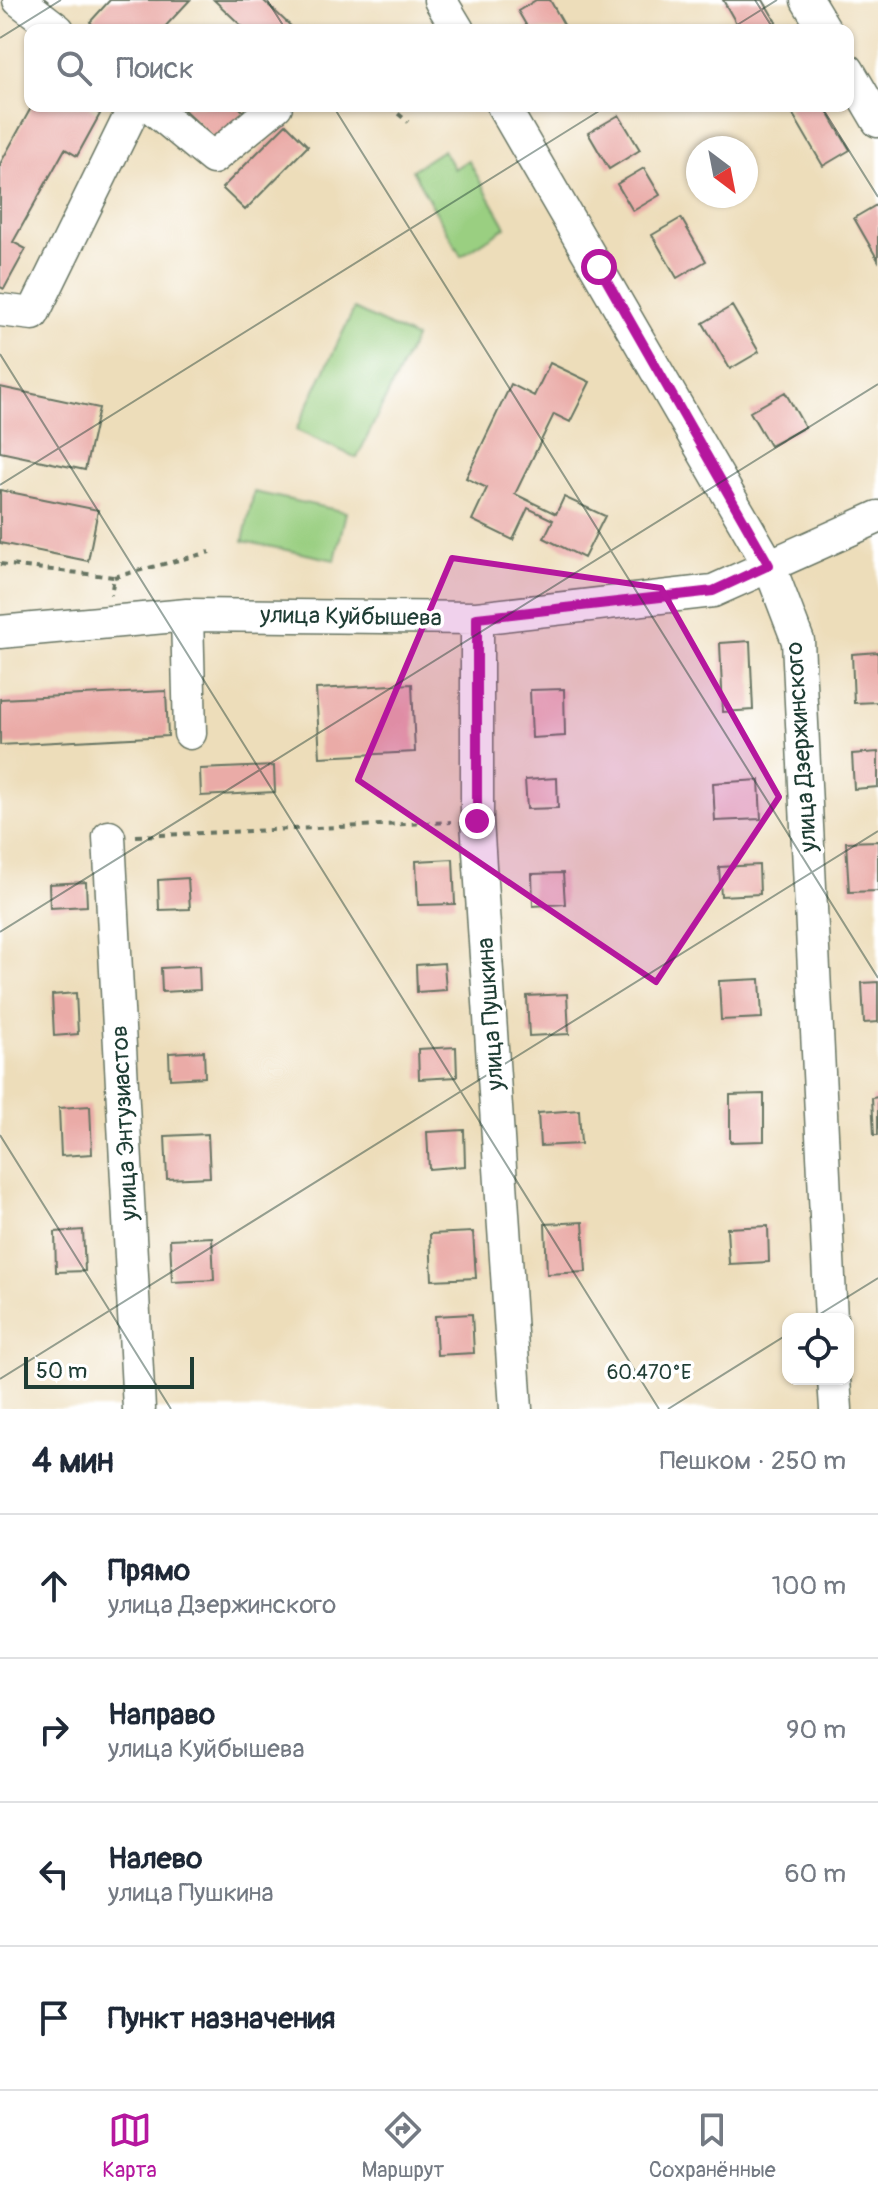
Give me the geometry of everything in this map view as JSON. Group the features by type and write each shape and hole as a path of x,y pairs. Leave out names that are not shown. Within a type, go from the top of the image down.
{"street":[{"path":"0,10 5,0"},
{"path":"19,0 50,24"},
{"path":"440,0 454,24"},
{"path":"807,0 821,24"},
{"path":"854,80 878,121"},
{"path":"0,310 33,314 139,113 213,158 269,112"},
{"name":"улица Дзержинского","path":"507,112 769,565 798,641 831,1313"},
{"name":"улица Куйбышева","path":"0,632 187,615 477,618 713,591 878,517"},
{"path":"187,615 190,733"},
{"name":"улица Пушкина","path":"477,618 477,821 516,1409"},
{"name":"улица Энтузиастов","path":"109,837 139,1409"},
{"path":"834,1385 836,1409"}],"path":[{"path":"396,112 408,122"},
{"path":"0,564 114,577 210,552"},
{"path":"114,577 111,596 115,621"},
{"path":"109,837 477,821"}],"highlighted area":[{"path":"452,558 661,588 779,797 656,982 358,780"}],"green space":[{"path":"443,150 454,169 468,160 506,227 461,256 412,170"},
{"path":"354,309 415,338 357,458 296,430"},
{"path":"254,492 346,512 335,560 243,541"}],"building":[{"path":"110,0 190,0 168,24 90,22"},
{"path":"214,0 263,0 289,24 240,24"},
{"path":"536,0 550,0 564,24 526,24 518,11"},
{"path":"723,0 763,0 776,22 772,24 737,24"},
{"path":"29,112 100,114 77,156 65,149 13,242 26,249 4,289 0,287 0,164"},
{"path":"186,112 244,112 218,142"},
{"path":"792,112 828,112 850,150 823,166"},
{"path":"619,115 640,150 609,169 588,133"},
{"path":"286,124 308,146 245,210 222,188"},
{"path":"644,168 660,195 633,211 617,184"},
{"path":"878,204 878,260 854,218"},
{"path":"681,218 706,261 677,278 652,235"},
{"path":"732,306 759,352 730,369 703,323"},
{"path":"550,363 590,382 570,422 554,414 515,494 556,514 564,497 605,516 584,558 544,538 553,520 528,508 513,540 472,520 487,488 466,478 511,384 534,396"},
{"path":"0,387 99,408 85,470 0,452"},
{"path":"785,392 805,427 770,446 750,412"},
{"path":"0,490 98,510 88,561 0,543"},
{"path":"750,641 753,710 723,712 720,643"},
{"path":"878,652 878,702 854,703 852,654"},
{"path":"412,684 415,752 320,757 316,689"},
{"path":"564,689 565,736 532,738 530,690"},
{"path":"166,691 168,736 0,745 0,699"},
{"path":"878,752 878,787 854,789 852,754"},
{"path":"274,766 275,792 201,796 200,769"},
{"path":"557,778 558,808 527,809 525,780"},
{"path":"759,780 761,819 715,821 713,783"},
{"path":"878,841 878,891 849,892 846,842"},
{"path":"453,859 455,904 418,905 416,861"},
{"path":"759,865 760,894 721,896 719,867"},
{"path":"563,873 565,904 533,906 532,874"},
{"path":"188,878 190,909 159,910 158,880"},
{"path":"86,882 87,906 50,908 49,884"},
{"path":"444,963 446,990 417,992 416,965"},
{"path":"199,966 200,990 162,992 161,968"},
{"path":"760,979 762,1018 721,1020 719,981"},
{"path":"878,982 878,1022 864,1023 862,983"},
{"path":"76,993 78,1034 54,1036 52,995"},
{"path":"567,994 569,1034 529,1036 527,996"},
{"path":"456,1047 457,1077 419,1079 418,1049"},
{"path":"204,1051 205,1077 170,1079 169,1053"},
{"path":"764,1094 764,1141 730,1142 730,1095"},
{"path":"878,1097 878,1135 874,1135 872,1098"},
{"path":"90,1106 92,1154 61,1156 59,1108"},
{"path":"579,1110 581,1144 540,1146 538,1113"},
{"path":"464,1130 465,1166 429,1169 427,1132"},
{"path":"208,1134 210,1177 167,1179 165,1136"},
{"path":"583,1222 586,1272 547,1274 545,1224"},
{"path":"768,1226 769,1262 729,1264 727,1228"},
{"path":"83,1230 85,1271 56,1272 55,1232"},
{"path":"473,1232 476,1278 432,1280 430,1234"},
{"path":"212,1237 214,1280 172,1282 170,1239"},
{"path":"472,1314 474,1353 437,1355 435,1316"}],"route":[{"path":"477,821 477,618 713,591 769,565 599,267"}]}
